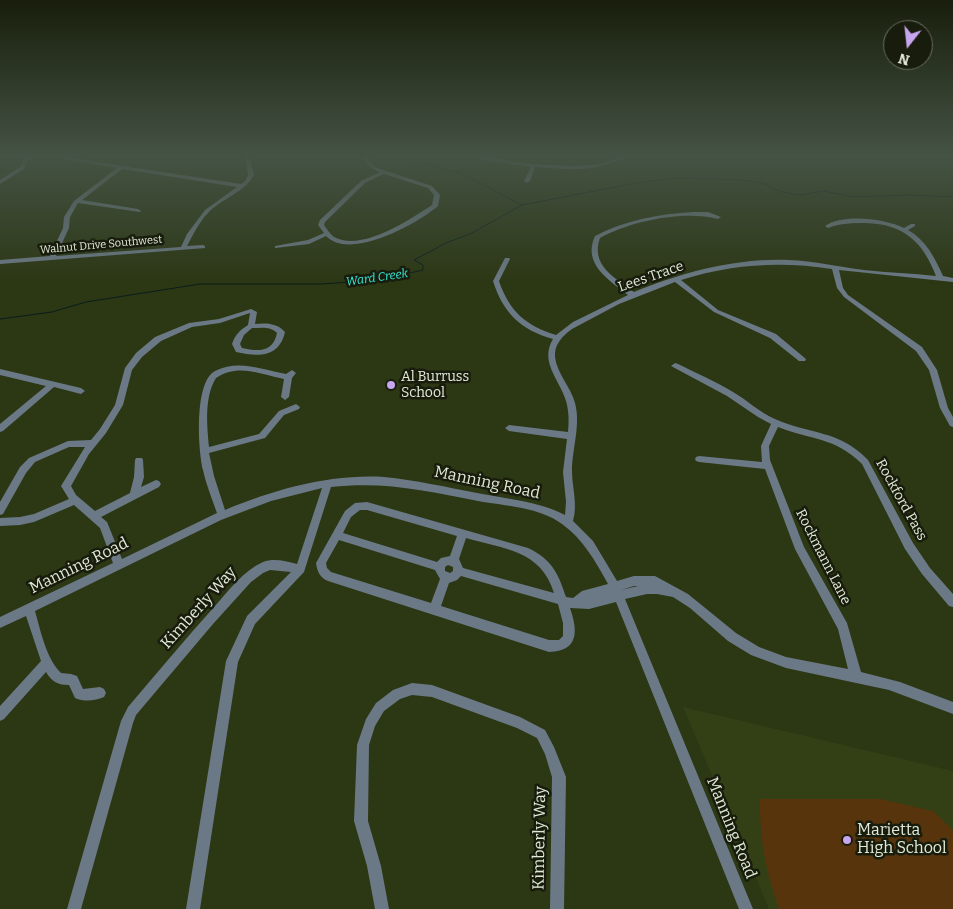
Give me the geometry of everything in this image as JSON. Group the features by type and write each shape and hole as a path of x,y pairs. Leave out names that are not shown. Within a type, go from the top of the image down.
{"street":[{"path":"52,259 66,228 67,217 81,198"},
{"path":"183,249 190,234 207,211 225,198"},
{"path":"346,198 322,221 321,225 326,234 338,241 353,243 367,242 380,237 434,206 437,198"},
{"path":"78,201 138,211"},
{"path":"633,295 607,275 595,259 593,253 597,237 619,227 673,215 706,213 718,217"},
{"path":"828,226 839,223 871,222 904,230 926,248 934,260 940,278"},
{"path":"904,230 913,225"},
{"path":"277,247 309,242 326,234"},
{"name":"Walnut Drive Southwest","path":"0,262 203,247"},
{"path":"507,259 496,281 498,289 526,325 537,332 557,338 552,350 552,359 571,401 572,416 567,475 571,515 568,522"},
{"name":"Lees Trace","path":"557,338 570,327 633,295 723,267 758,262 801,263 953,280"},
{"path":"834,267 840,288 846,296 919,349 933,370 944,408 953,424"},
{"path":"678,280 716,311 773,336 802,359"},
{"path":"119,565 104,525 75,500 66,486 86,452 119,405 128,370 139,354 148,346 168,334 191,325 220,321 247,311 254,312 251,326"},
{"path":"251,326 270,326 280,330 279,342 270,351 262,354 237,348 237,340 243,331 251,326"},
{"name":"Rockford Pass","path":"675,366 731,395 776,423 831,437 859,456 865,462 910,546 926,570 953,602"},
{"path":"222,514 206,464 204,412 208,382 213,376 221,372 237,368 255,369 270,375 290,375 285,397"},
{"path":"0,372 81,391"},
{"path":"0,429 53,384"},
{"path":"206,451 262,436 267,432 273,420 279,414 296,407"},
{"name":"Rockmann Lane","path":"776,423 765,446 768,466 795,537 843,627 856,676"},
{"path":"509,428 571,436"},
{"path":"0,511 23,470 32,460 68,444 94,443"},
{"path":"699,459 768,466"},
{"path":"134,496 139,477 139,460"},
{"name":"Manning Road","path":"0,623 222,514 274,495 328,483 362,480 410,484 535,509 568,522 594,550 617,591 746,909"},
{"path":"193,909 232,660 250,620 300,570 328,483"},
{"path":"94,516 156,484"},
{"path":"0,522 5,520 18,521 51,512 75,500"},
{"path":"363,505 520,549 536,557 547,567 553,576 569,620 570,635 564,644 554,646 326,575 322,570 321,563 336,535 349,512 355,507 363,505"},
{"path":"452,561 463,533"},
{"path":"336,535 440,567"},
{"path":"440,567 447,561 452,561 458,566 458,571"},
{"name":"Kimberly Way","path":"74,909 127,721 132,711 246,580 265,566 270,565 283,565 300,570"},
{"path":"440,567 440,572 446,577 452,577 458,571"},
{"path":"458,571 562,602 587,604 617,591 669,590 687,600 718,628 749,648 778,661 856,676 910,691 953,708"},
{"path":"434,610 446,577"},
{"path":"29,609 37,637 53,674 59,679 73,680 80,694 86,696 100,693"},
{"path":"0,715 48,662"},
{"name":"Kimberly Way","path":"382,909 374,866 361,822 363,745 370,723 380,707 397,694 412,689 432,691 520,723 541,734 550,750 559,777 557,909"}],"shaded area":[{"name":"Marietta High School","path":"683,707 953,771 953,909 769,909"},
{"path":"760,799 880,799 933,811 953,830 953,909 779,909 764,855"}],"waterway":[{"path":"509,198 522,205"},
{"name":"Ward Creek","path":"522,205 556,198"},
{"name":"Ward Creek","path":"0,319 52,312 86,302 200,284 321,284 379,280 423,270 423,265 414,260 446,243 472,233 522,205"}],"place":[{"name":"Al Burruss School","path":"391,385"},
{"name":"Marietta High School","path":"847,840"}]}
